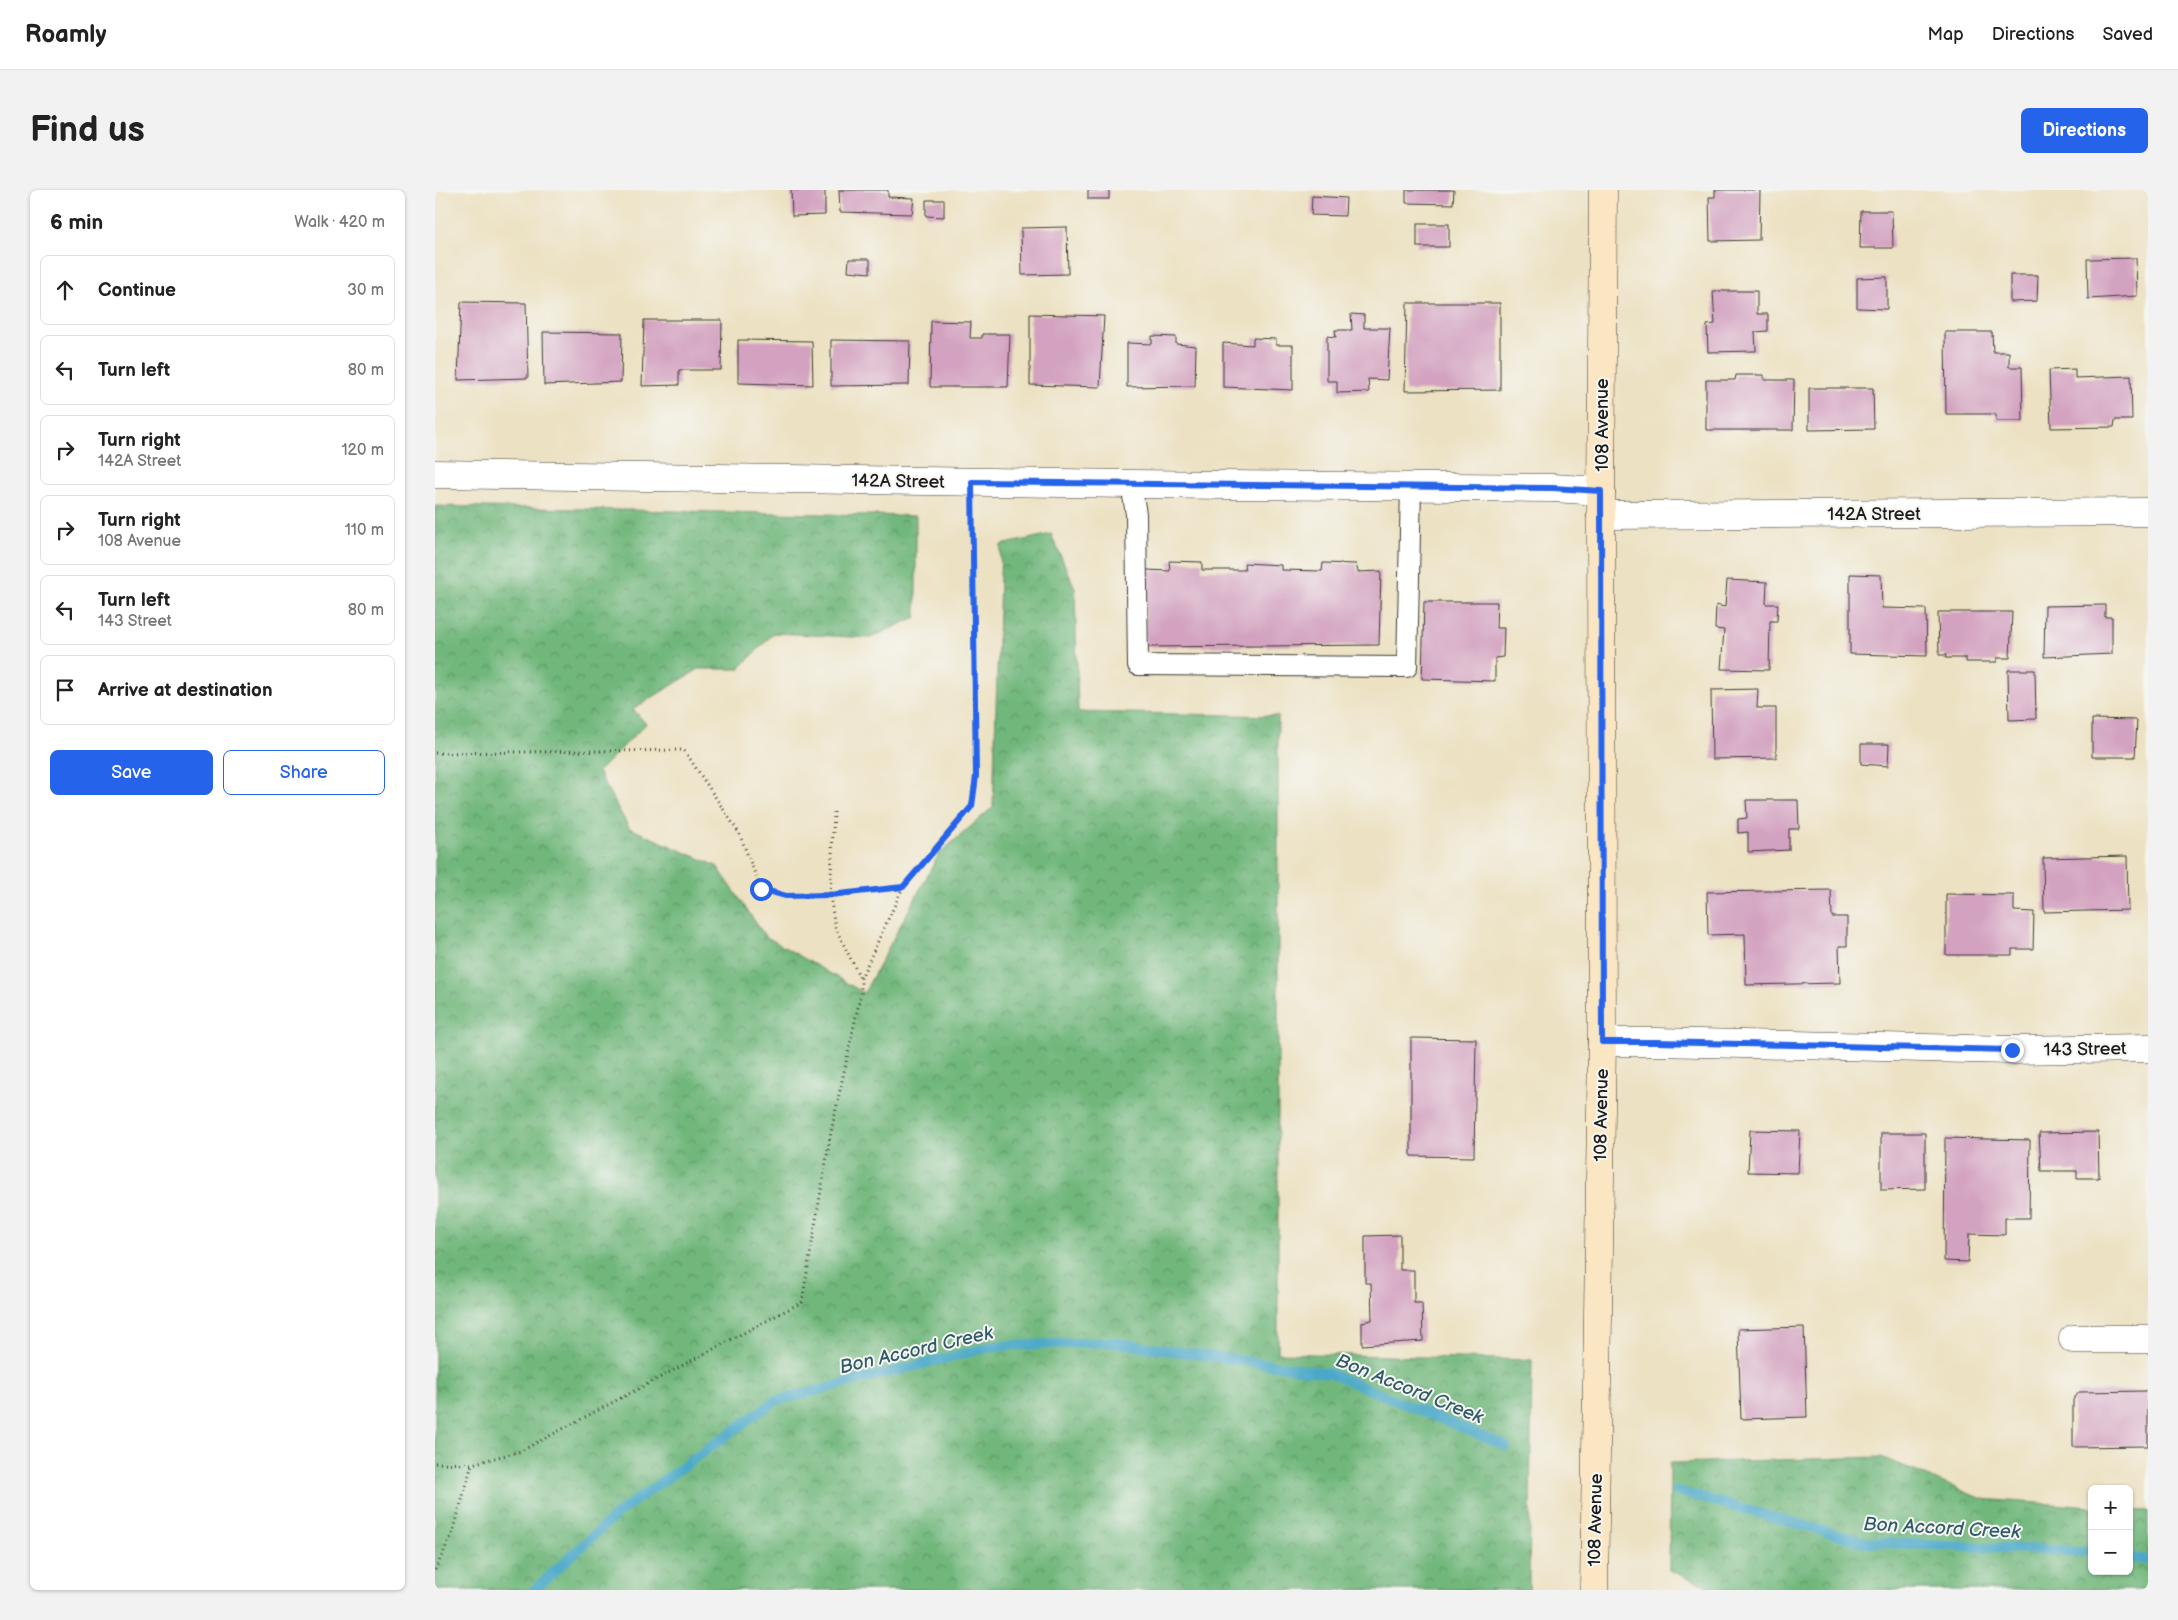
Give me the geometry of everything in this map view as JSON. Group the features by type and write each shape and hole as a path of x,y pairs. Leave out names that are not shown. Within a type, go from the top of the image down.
{"main road":[{"name":"108 Avenue","path":"1594,1590 1602,1042 1601,503 1603,190"}],"street":[{"name":"142A Street","path":"435,474 1553,488 1601,503 2148,512"},
{"name":"143 Street","path":"1602,1042 2012,1050 2148,1048"},
{"path":"2073,1339 2148,1339"}],"lane":[{"path":"1131,484 1136,514 1138,665 1407,667 1411,487"}],"path":[{"path":"435,1463 472,1464 521,1451 802,1302 831,1132 861,993 861,978 903,887 972,806 976,776 972,482"},
{"path":"435,753 684,750 739,833 761,889 786,896 830,895 903,887"},
{"path":"834,812 830,895 835,927 861,978"},
{"path":"435,1570 453,1532 472,1464"}],"green space":[{"path":"435,506 916,516 916,617 870,638 774,633 739,669 699,669 633,709 646,724 598,772 629,828 717,866 765,936 864,993 939,854 993,807 1001,545 1051,534 1075,588 1078,712 1278,716 1278,1353 1532,1360 1529,1590 435,1590"},
{"path":"1881,1457 1982,1499 2088,1507 2088,1575 2133,1575 2133,1510 2148,1511 2148,1590 1717,1590 1669,1570 1670,1463"}],"building":[{"path":"791,190 825,190 825,215 792,216"},
{"path":"839,190 888,190 888,197 914,198 912,214 840,212"},
{"path":"1088,190 1109,190 1109,199 1088,199"},
{"path":"1406,190 1454,190 1453,204 1406,203"},
{"path":"1715,190 1760,190 1759,240 1710,241 1709,197 1715,197"},
{"path":"1312,196 1346,198 1345,216 1311,215"},
{"path":"926,200 944,200 944,217 926,216"},
{"path":"1861,211 1892,211 1893,248 1860,248"},
{"path":"1417,224 1449,224 1449,247 1417,247"},
{"path":"1067,227 1068,274 1022,275 1021,228"},
{"path":"2136,258 2137,296 2088,299 2087,259"},
{"path":"849,259 870,259 870,273 848,271"},
{"path":"2010,275 2038,275 2037,301 2010,302"},
{"path":"1887,277 1887,309 1857,308 1857,278"},
{"path":"1713,291 1757,291 1757,314 1768,314 1768,331 1755,332 1756,351 1708,352 1707,325 1715,324"},
{"path":"461,302 526,303 528,378 458,380"},
{"path":"1407,303 1500,303 1500,390 1405,391"},
{"path":"1030,314 1104,316 1100,387 1030,385"},
{"path":"1351,314 1364,315 1364,328 1390,328 1387,380 1368,379 1369,392 1337,393 1337,381 1327,381 1327,336 1336,337 1335,330 1352,330"},
{"path":"644,320 722,320 721,370 679,370 679,385 642,386"},
{"path":"931,321 971,322 970,338 982,338 982,334 1010,334 1008,387 930,387"},
{"path":"543,332 622,333 621,382 544,385"},
{"path":"1945,332 1992,332 1993,352 2009,352 2009,367 2022,367 2023,421 1996,421 1996,414 1946,414"},
{"path":"1152,336 1176,337 1176,344 1196,346 1195,386 1127,387 1127,343 1152,344"},
{"path":"1253,338 1276,339 1276,345 1293,345 1293,390 1223,387 1223,343 1253,345"},
{"path":"738,340 812,341 813,385 738,383"},
{"path":"831,340 910,341 909,385 831,386"},
{"path":"2075,369 2075,378 2131,376 2132,420 2115,420 2114,427 2051,428 2049,370"},
{"path":"1736,375 1764,375 1764,380 1794,380 1793,430 1706,430 1706,380 1735,380"},
{"path":"1809,388 1873,388 1874,429 1809,430"},
{"path":"1169,561 1202,562 1202,570 1245,570 1244,563 1281,565 1281,570 1322,571 1323,563 1356,564 1358,572 1381,571 1379,645 1145,647 1146,570 1170,571"},
{"path":"1850,574 1881,575 1882,608 1926,609 1927,656 1850,654"},
{"path":"1727,580 1767,582 1766,604 1778,604 1777,621 1770,621 1769,670 1721,669 1724,630 1715,629 1716,605 1725,607"},
{"path":"1424,602 1497,602 1496,628 1504,628 1503,657 1495,658 1495,681 1422,679"},
{"path":"2105,605 2105,617 2112,617 2112,654 2044,657 2045,606"},
{"path":"1938,612 2012,612 2010,658 1997,658 1997,662 1966,662 1966,658 1945,658 1946,655 1939,655"},
{"path":"2008,670 2035,670 2036,719 2009,720"},
{"path":"1758,689 1757,708 1776,708 1776,758 1712,759 1711,690"},
{"path":"2092,719 2137,720 2135,757 2092,757"},
{"path":"1861,744 1889,744 1888,766 1861,764"},
{"path":"1746,800 1798,800 1799,829 1789,829 1789,850 1748,852 1748,832 1738,833 1738,819 1747,818"},
{"path":"2127,856 2128,910 2044,912 2043,858"},
{"path":"1831,890 1832,917 1847,917 1847,946 1839,946 1840,983 1746,985 1745,934 1708,935 1707,892"},
{"path":"1946,894 2014,895 2014,911 2034,912 2033,949 2012,949 2012,955 1946,955"},
{"path":"1411,1038 1476,1039 1474,1157 1411,1156"},
{"path":"1750,1130 1800,1131 1798,1173 1748,1172"},
{"path":"2098,1132 2099,1178 2077,1178 2077,1171 2041,1171 2039,1133"},
{"path":"1881,1133 1925,1133 1925,1189 1881,1190"},
{"path":"1945,1138 2030,1140 2029,1218 2005,1218 2005,1235 1969,1234 1968,1262 1944,1261"},
{"path":"1400,1235 1400,1270 1414,1270 1414,1303 1422,1303 1423,1341 1362,1345 1362,1322 1372,1320 1371,1283 1365,1283 1365,1236"},
{"path":"1804,1327 1807,1417 1741,1419 1738,1329"},
{"path":"2148,1391 2148,1446 2073,1447 2073,1400 2079,1392"}],"waterway":[{"name":"Bon Accord Creek","path":"534,1590 618,1513 775,1401 994,1346 1110,1342 1329,1373 1506,1446"},
{"name":"Bon Accord Creek","path":"1677,1491 1864,1542 2088,1552"},
{"name":"Bon Accord Creek","path":"2133,1558 2148,1560"}],"route":[{"path":"761,889 786,896 830,895 903,887 972,806 976,776 972,482 1553,488 1601,491 1602,1042 2012,1050"}]}
